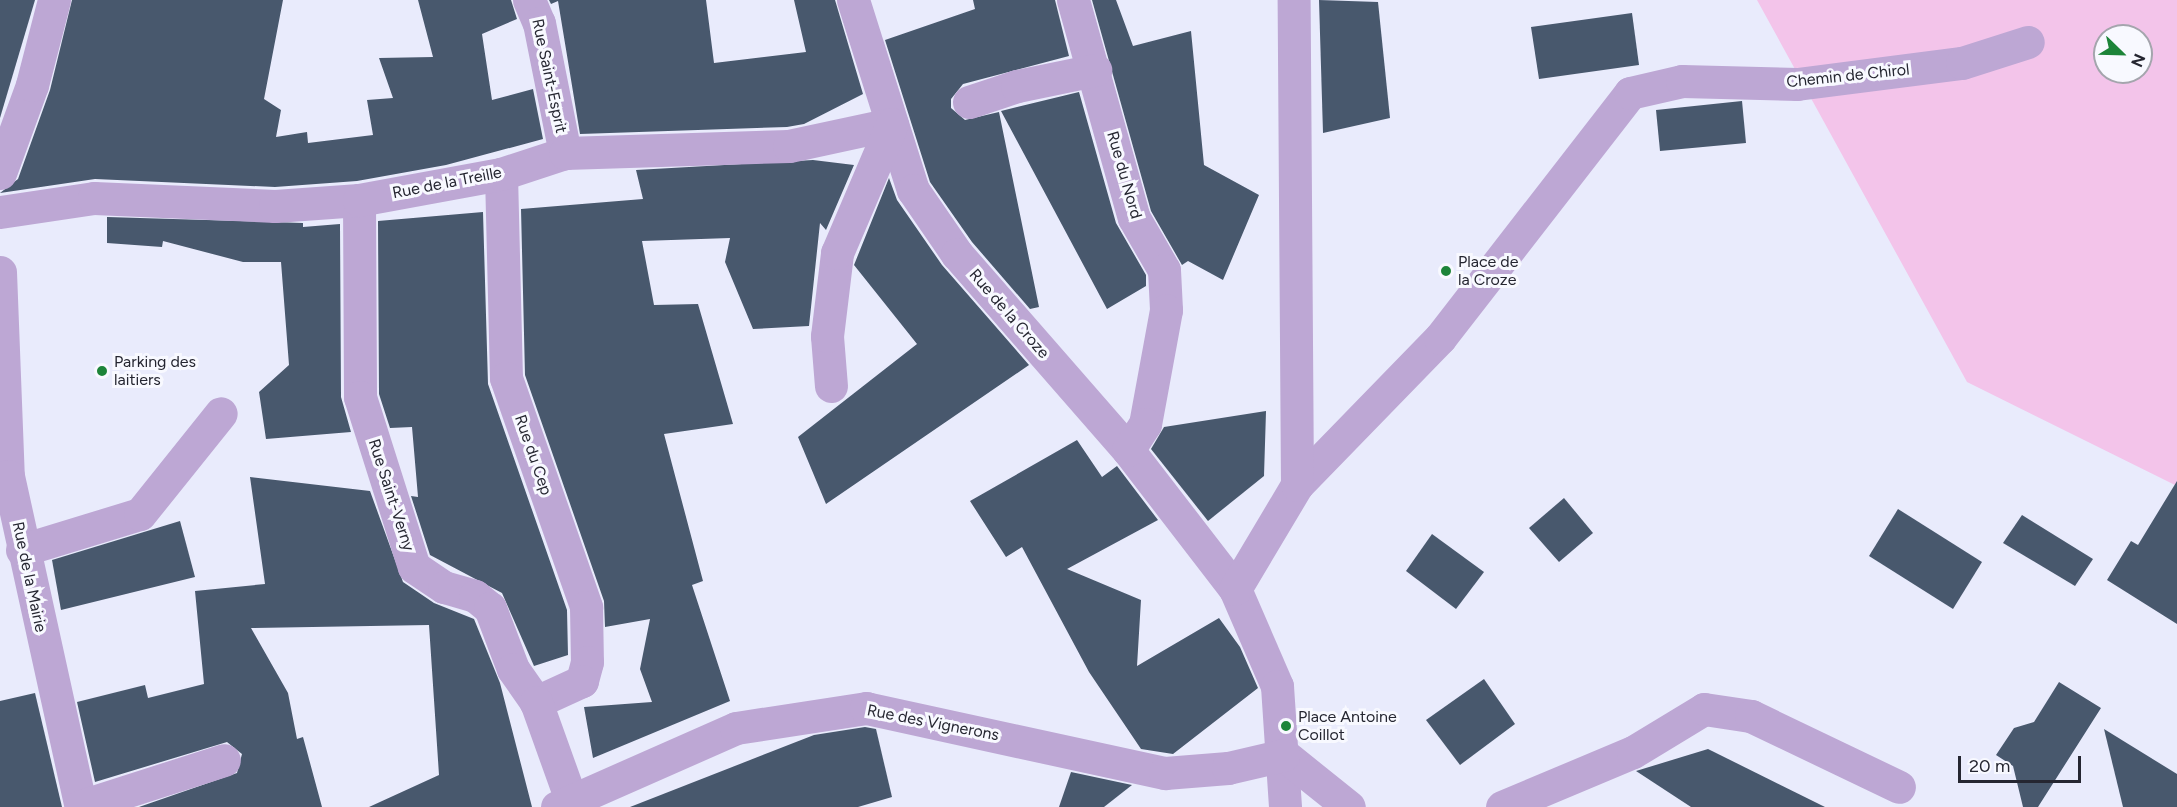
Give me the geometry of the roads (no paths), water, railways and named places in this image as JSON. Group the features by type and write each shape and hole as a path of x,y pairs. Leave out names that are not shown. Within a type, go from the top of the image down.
{"street":[{"path":"0,173 32,85 54,0"},
{"name":"Rue Saint-Esprit","path":"529,0 539,23 565,153"},
{"name":"Rue de la Croze","path":"853,0 913,190 957,254 1128,450 1235,589"},
{"name":"Rue du Nord","path":"1073,0 1095,70 1134,218 1164,270 1166,310 1145,424 1128,450"},
{"path":"1285,807 1284,755 1277,686 1235,589 1297,486 1299,156 1294,0"},
{"name":"Chemin de Chirol","path":"1297,486 1440,339 1630,93 1682,81 1797,84 1962,63 2028,42"},
{"path":"969,102 1017,86 1095,70"},
{"path":"831,386 827,336 837,253 892,124"},
{"name":"Rue de la Treille","path":"0,212 94,198 275,206 359,200 501,174 565,153 789,146 892,124"},
{"name":"Rue du Cep","path":"501,174 506,378 586,607 587,662 582,681 536,702"},
{"name":"Rue Saint-Verny","path":"359,200 360,397 414,567 444,587 475,596 490,609 513,669 536,702 564,804"},
{"name":"Rue de la Mairie","path":"0,272 4,476 81,807"},
{"path":"22,550 140,514 221,413"},
{"name":"Rue des Vignerons","path":"564,804 736,728 866,708 1165,773 1228,768 1284,755"},
{"path":"1502,807 1633,752 1704,709 1751,716 1899,787"},
{"path":"1284,755 1349,807"},
{"path":"81,807 224,760"}],"place":[{"name":"Place de la Croze","path":"1446,271"},
{"name":"Parking des laitiers","path":"102,371"},
{"name":"Place Antoine Coillot","path":"1286,726"}]}
